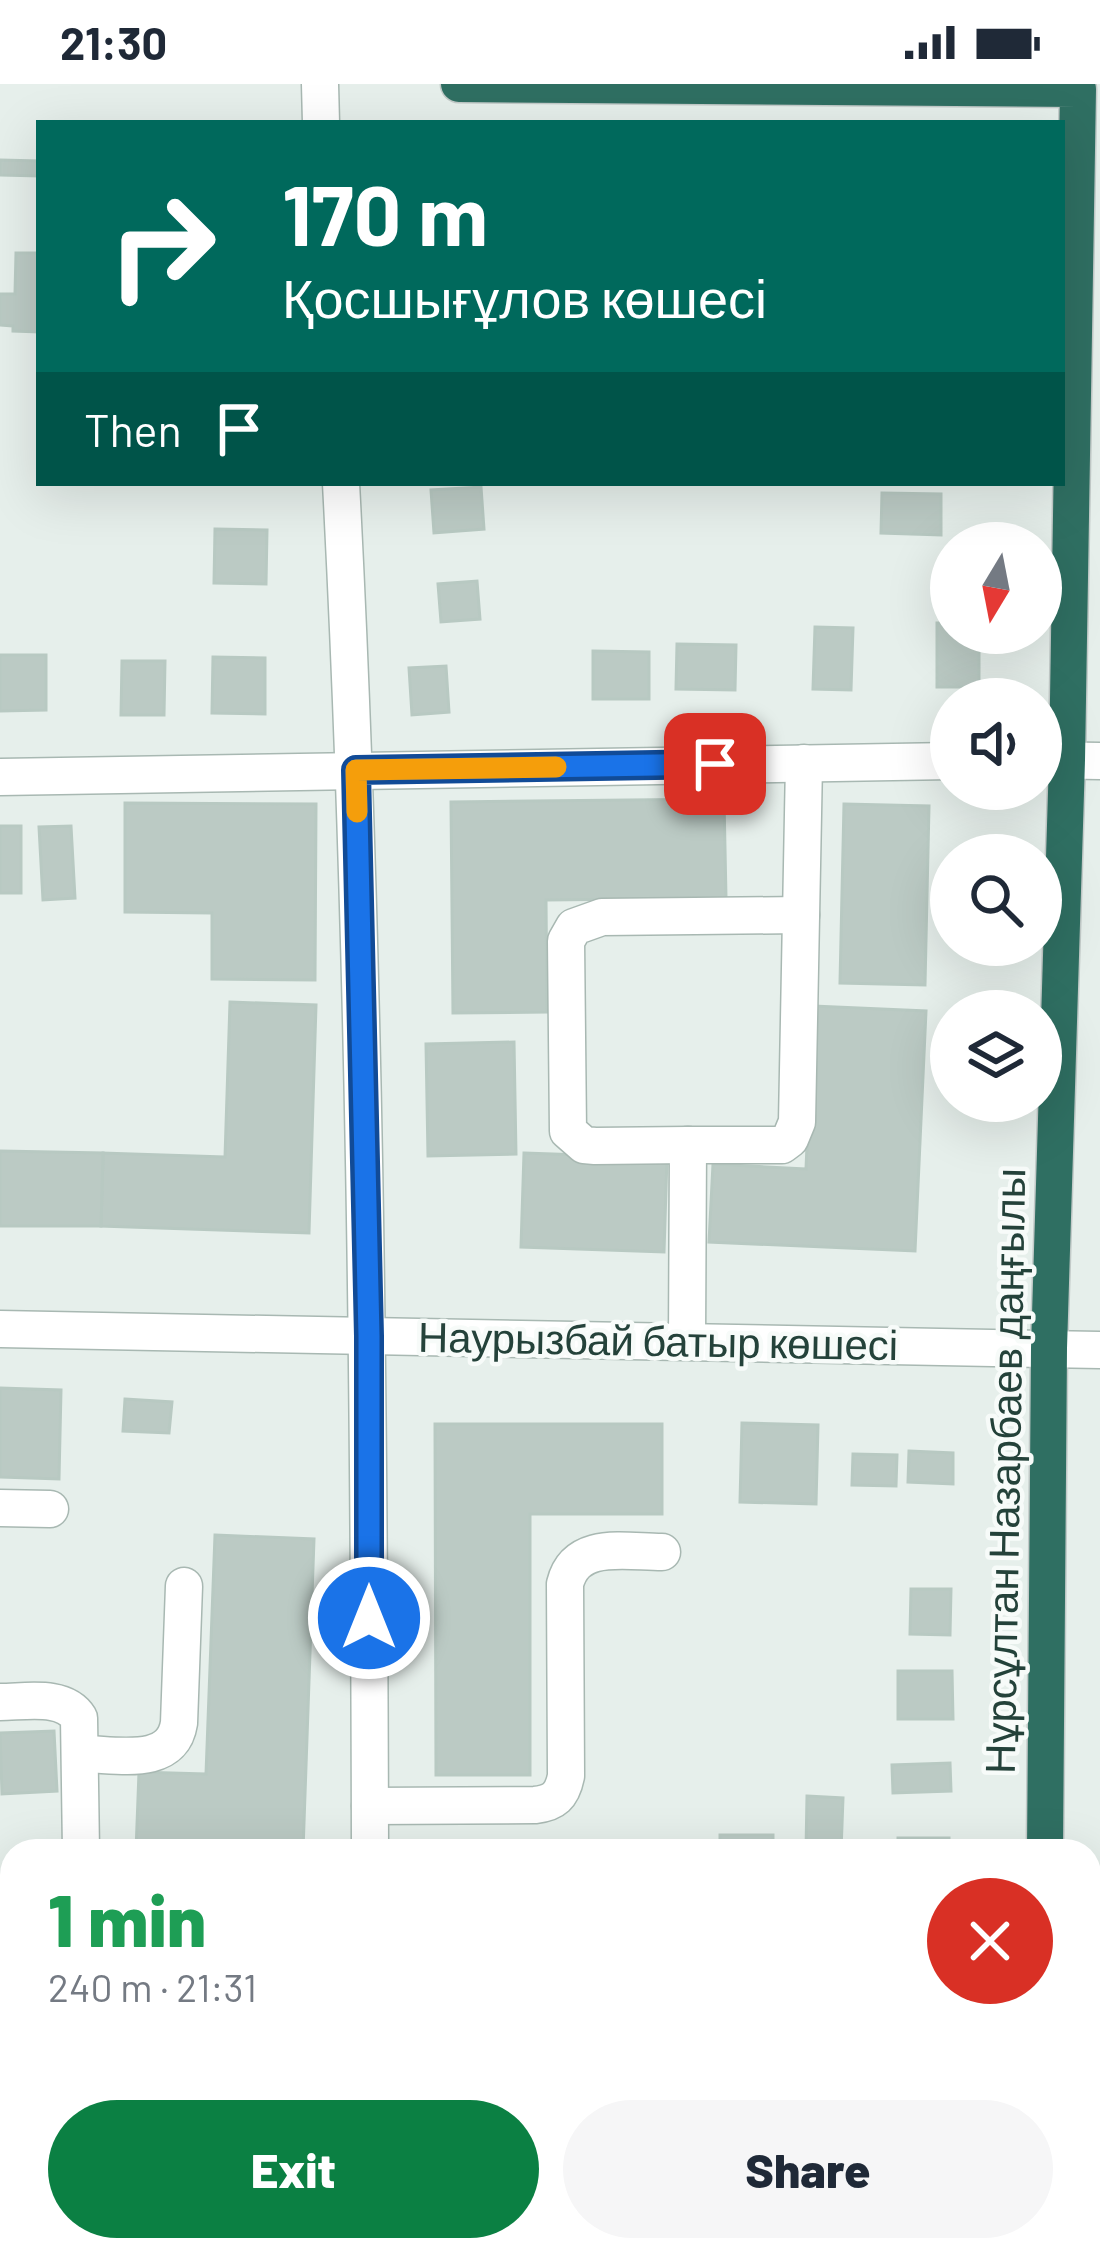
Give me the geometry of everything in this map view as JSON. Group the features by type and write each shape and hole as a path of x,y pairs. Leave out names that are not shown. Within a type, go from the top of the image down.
{"highway":[{"path":"459,84 1078,87"},
{"name":"Нұрсұлтан Назарбаев даңғылы","path":"1045,1839 1048,1348 1069,760 1078,87"}],"street":[{"path":"320,84 322,120"},
{"path":"340,486 356,770 369,1336 370,1839"},
{"path":"0,777 930,761"},
{"path":"801,915 602,917 574,927 566,941 568,1131 595,1146 773,1146 794,1132 801,915 804,763"},
{"path":"687,1341 688,1145"},
{"name":"Наурызбай батыр көшесі","path":"0,1329 1100,1350"},
{"path":"0,1508 50,1509"},
{"path":"370,1806 548,1804 558,1797 566,1776 568,1572 584,1554 662,1552"},
{"path":"82,1754 148,1755 172,1744 178,1723 184,1586"},
{"path":"0,1702 55,1702 75,1710 82,1728 81,1839"}],"building":[{"path":"0,160 36,161 36,176 0,175"},
{"path":"16,253 36,253 36,332 0,325 0,294 15,294"},
{"path":"481,487 484,529 434,533 431,490"},
{"path":"882,493 941,494 941,522 930,522 930,535 881,533"},
{"path":"215,529 267,530 266,584 214,583"},
{"path":"477,581 480,619 441,622 438,584"},
{"path":"815,627 853,628 851,690 813,689"},
{"path":"677,644 736,645 735,690 676,689"},
{"path":"593,651 649,652 649,699 593,699"},
{"path":"937,654 979,654 979,678 937,678"},
{"path":"0,655 46,655 46,710 0,711"},
{"path":"213,657 265,658 265,714 212,713"},
{"path":"122,661 165,661 164,715 121,715"},
{"path":"446,666 449,712 412,715 409,668"},
{"path":"724,799 726,898 546,900 547,1012 453,1013 451,802"},
{"path":"125,803 316,804 315,980 212,979 212,913 125,912"},
{"path":"844,804 929,806 925,985 840,983"},
{"path":"0,826 21,826 21,893 0,893"},
{"path":"71,826 75,898 43,900 39,827"},
{"path":"230,1002 316,1005 309,1233 101,1226 103,1153 225,1157"},
{"path":"813,1006 926,1011 915,1251 709,1242 713,1164 806,1169"},
{"path":"514,1042 516,1154 428,1156 426,1044"},
{"path":"0,1151 103,1153 101,1226 0,1226"},
{"path":"524,1153 667,1158 664,1252 521,1247"},
{"path":"0,1388 61,1390 59,1479 0,1477"},
{"path":"125,1399 172,1402 169,1433 123,1431"},
{"path":"742,1423 818,1425 816,1504 740,1502"},
{"path":"435,1424 662,1424 662,1514 530,1514 530,1775 436,1775"},
{"path":"909,1451 953,1453 953,1484 908,1482"},
{"path":"853,1454 897,1455 896,1486 852,1485"},
{"path":"215,1535 314,1539 303,1839 136,1839 139,1772 206,1774"},
{"path":"911,1589 951,1589 950,1635 910,1634"},
{"path":"898,1671 952,1671 953,1719 898,1719"},
{"path":"54,1731 57,1791 2,1794 0,1733"},
{"path":"950,1763 951,1791 893,1793 892,1765"},
{"path":"807,1796 843,1798 841,1839 806,1839"},
{"path":"720,1835 773,1835 773,1839 720,1839"}],"slow traffic":[{"path":"357,812 356,770 556,767"}],"route":[{"path":"369,1618 369,1336 356,770 715,764"}]}
